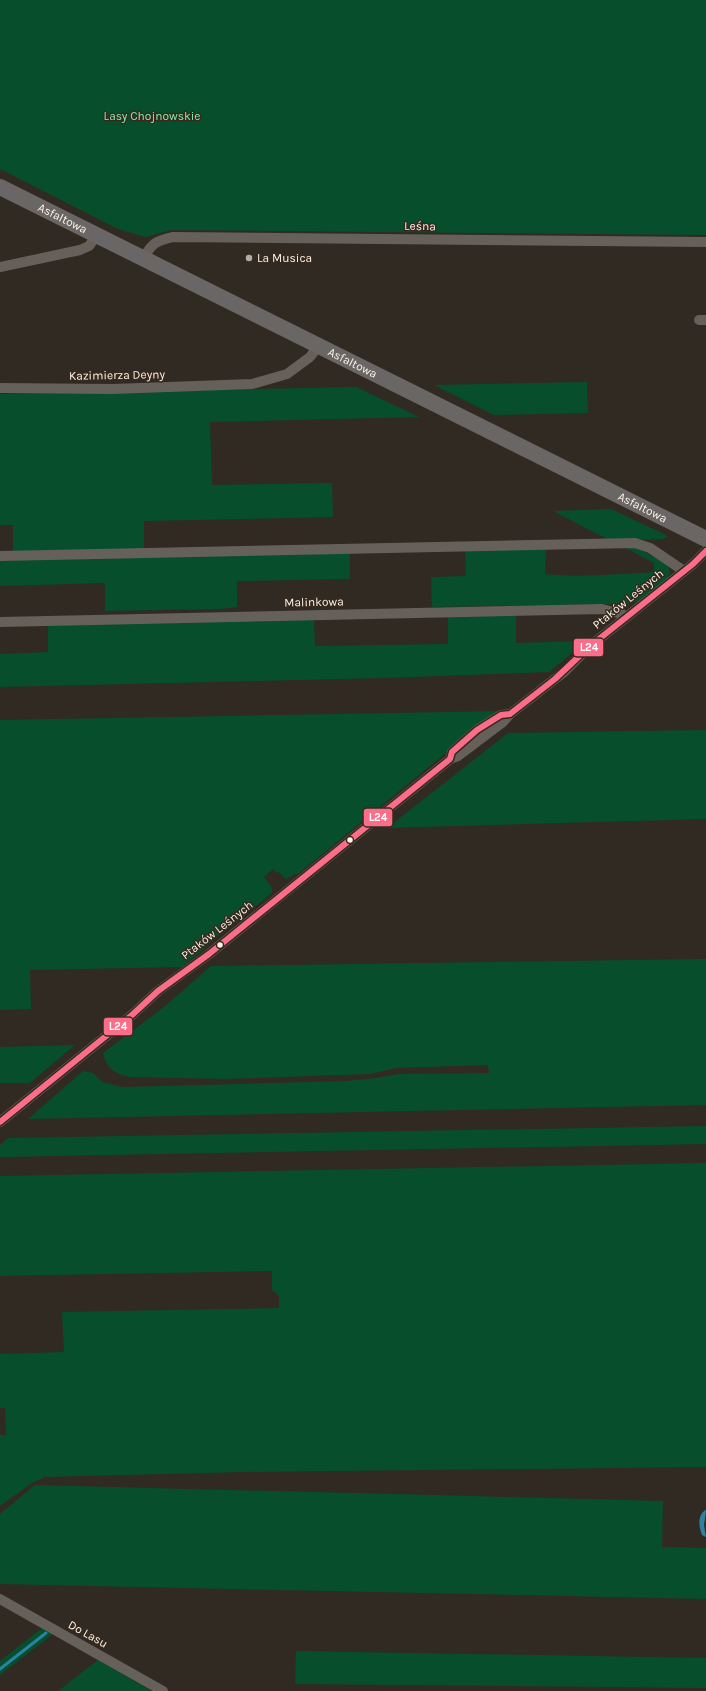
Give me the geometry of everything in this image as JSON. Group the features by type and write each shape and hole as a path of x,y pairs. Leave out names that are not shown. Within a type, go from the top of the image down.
{"main road":[{"name":"Asfaltowa","path":"0,187 706,539"}],"street":[{"path":"0,266 80,250 89,246 96,234"},
{"name":"Leśna","path":"143,258 150,246 156,242 173,237 706,242"},
{"name":"Kazimierza Deyny","path":"0,388 112,389 252,384 287,374 310,357 319,345"},
{"path":"0,556 635,543 650,548 684,571"},
{"name":"Ptaków Leśnych","path":"0,1122 132,1015 158,991 209,954 450,759 452,752 485,724 501,714 510,714 555,679 590,647 684,571 706,551"},
{"name":"Malinkowa","path":"0,622 602,609 622,614 626,617"},
{"name":"Do Lasu","path":"0,1600 162,1691"}],"green space":[{"name":"Lasy Chojnowskie","path":"0,0 706,0 706,235 171,230 146,237 118,229 0,169"},
{"path":"587,382 588,413 494,415 434,385"},
{"path":"356,387 419,417 210,422 212,485 332,483 333,517 144,521 144,551 13,554 13,525 0,525 0,394"},
{"path":"611,509 668,536 663,539 611,541 553,511"},
{"path":"622,546 633,546 667,564 670,571 668,578 638,601 627,604 432,607 431,577 466,576 465,549 546,547 545,574 586,576 654,572 654,563"},
{"path":"350,552 350,579 237,581 237,607 221,609 105,611 105,583 0,586 0,560"},
{"path":"516,615 516,643 587,641 549,672 383,678 0,687 0,654 48,652 48,625 314,619 315,646 448,644 448,616"},
{"path":"502,711 469,734 298,874 286,879 279,872 277,873 273,869 264,877 272,888 272,893 236,922 232,916 226,920 231,926 218,936 216,935 211,939 212,941 204,949 182,967 30,970 31,1009 0,1010 0,720"},
{"path":"706,730 706,819 387,828 508,733"},
{"path":"706,959 706,1105 28,1119 83,1071 93,1073 102,1082 122,1087 346,1081 398,1074 489,1073 488,1065 396,1068 370,1074 225,1079 129,1077 112,1070 106,1063 103,1053 164,1007 211,966"},
{"path":"75,1045 30,1083 0,1083 0,1047"},
{"path":"706,1126 706,1144 0,1157 0,1145 8,1138"},
{"path":"706,1163 706,1467 244,1472 45,1477 32,1483 0,1506 0,1435 6,1435 5,1408 0,1408 0,1354 64,1352 62,1312 279,1308 279,1296 272,1290 272,1271 0,1276 0,1176"},
{"path":"35,1485 663,1501 662,1547 706,1548 706,1599 0,1584 0,1514"},
{"path":"42,1628 53,1634 0,1675 0,1661"},
{"path":"296,1651 706,1658 706,1688 295,1684"},
{"path":"98,1660 151,1691 58,1691"}],"water":[{"path":"705,1510 704,1525 706,1537 702,1535 699,1522 702,1513"}],"waterway":[{"path":"0,1669 46,1633"}],"transit line":[{"name":"L24","path":"0,1122 132,1015 158,991 209,954 450,759 452,752 477,730 501,715 510,714 555,679 589,647 693,564 706,551"}],"place":[{"name":"La Musica","path":"249,258"}]}
